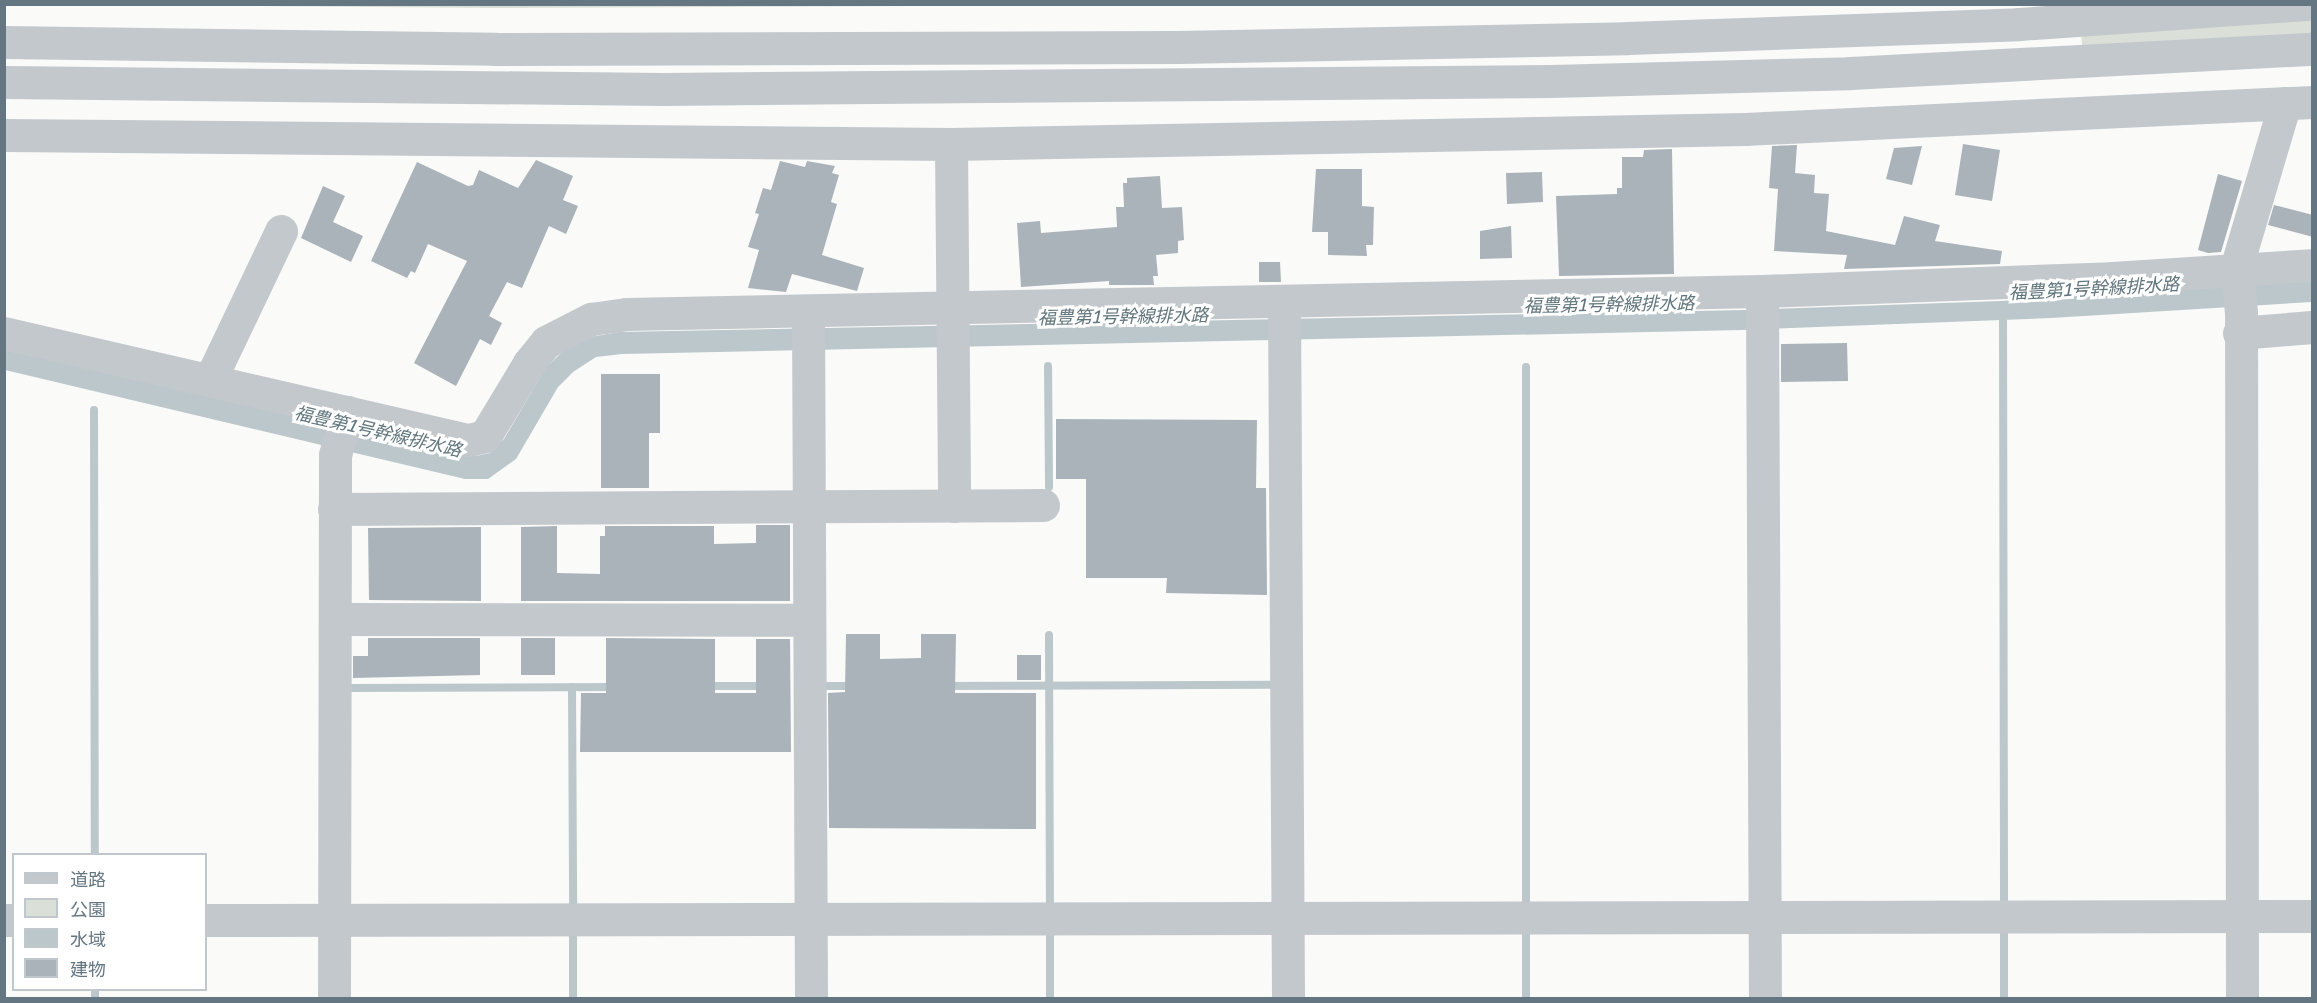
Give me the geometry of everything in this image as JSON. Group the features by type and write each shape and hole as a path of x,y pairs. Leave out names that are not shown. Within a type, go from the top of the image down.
{"street":[{"path":"4,42 495,49 1177,47 1627,39 1960,26 2308,4"},
{"path":"4,82 674,89 1504,82 1850,74 2313,49"},
{"path":"4,135 951,144 1733,129 2299,103 2238,274 2242,999"},
{"path":"951,144 954,506"},
{"path":"210,380 281,231"},
{"path":"4,333 210,380 346,415 469,440 485,436 529,363 546,342 568,327 591,319 626,314 808,315 1284,307 1762,294 2238,274 2313,265"},
{"path":"1762,294 1765,999"},
{"path":"1284,307 1287,999"},
{"path":"808,315 811,999"},
{"path":"2240,323 2313,327"},
{"path":"334,999 335,455 346,415"},
{"path":"334,509 1043,505"},
{"path":"335,619 809,620"},
{"path":"207,920 2313,916"}],"green space":[{"path":"153,4 1108,5 493,8"},
{"path":"2312,19 2312,39 2083,51 2081,35"}],"water":[{"path":"2312,281 2312,302 2051,318 1741,330 622,354 596,357 573,372 558,387 516,459 488,479 465,479 5,370 5,350 476,456 490,453 504,439 545,369 566,348 590,337 619,332 1746,310 2001,301"}],"building":[{"path":"1963,144 2000,150 1992,201 1955,195"},
{"path":"1797,145 1795,173 1815,175 1814,193 1829,194 1826,231 1895,245 1904,216 1940,225 1935,241 2002,251 2000,264 1844,269 1847,255 1774,251 1778,189 1769,188 1772,146"},
{"path":"1922,146 1912,185 1886,179 1894,148"},
{"path":"1672,149 1674,274 1559,276 1556,196 1617,194 1617,188 1622,188 1622,157 1643,157 1644,150"},
{"path":"536,160 573,176 563,200 578,206 566,234 549,226 522,288 507,282 489,316 502,323 491,345 480,339 456,386 414,363 467,261 428,244 415,273 411,271 407,278 371,261 417,162 468,186 473,185 479,170 518,188"},
{"path":"780,161 805,167 807,161 835,166 832,173 839,175 831,202 837,204 822,255 864,268 857,291 792,274 786,292 748,288 759,250 748,247 759,214 755,213 763,188 771,190"},
{"path":"1316,169 1362,169 1362,206 1374,207 1373,245 1366,245 1367,256 1328,255 1328,232 1312,232"},
{"path":"1542,172 1543,202 1507,204 1506,173"},
{"path":"2218,174 2242,181 2221,252 2208,253 2198,250"},
{"path":"1160,176 1162,208 1182,207 1184,240 1178,241 1178,253 1156,255 1158,276 1153,276 1154,285 1109,285 1109,281 1021,287 1017,223 1040,221 1041,233 1117,227 1116,207 1124,207 1123,183 1127,183 1127,178"},
{"path":"323,186 345,196 333,222 363,236 351,262 301,238"},
{"path":"2274,205 2313,215 2313,237 2268,225"},
{"path":"1511,226 1512,258 1480,259 1480,231"},
{"path":"1259,262 1280,262 1281,282 1259,282"},
{"path":"1847,343 1848,381 1781,382 1781,344"},
{"path":"601,374 660,374 660,433 649,433 649,488 601,488"},
{"path":"1056,419 1257,420 1256,488 1266,488 1267,595 1166,593 1167,578 1086,578 1086,479 1056,479"},
{"path":"756,525 790,525 790,601 521,601 521,527 557,526 557,573 600,574 600,536 605,536 605,526 714,526 714,544 756,543"},
{"path":"481,527 481,601 369,600 368,528"},
{"path":"846,634 880,634 880,659 921,658 921,634 956,634 955,693 1036,693 1036,829 829,828 828,693 845,692"},
{"path":"368,638 480,638 480,675 353,678 353,656 368,656"},
{"path":"521,638 555,638 555,675 521,675"},
{"path":"606,638 715,639 715,693 756,693 756,639 790,639 791,752 580,752 581,693 606,693"},
{"path":"1017,655 1041,655 1041,680 1017,680"}],"waterway":[{"path":"2003,310 2004,907"},
{"path":"1048,366 1049,487"},
{"path":"1526,367 1526,906"},
{"path":"94,410 95,853"},
{"path":"1049,635 1050,909"},
{"path":"945,686 1278,685"},
{"path":"704,686 766,686"},
{"path":"824,686 854,686"},
{"path":"572,687 573,907"},
{"path":"349,688 616,687"},
{"path":"1050,924 1050,998"},
{"path":"2004,925 2004,998"},
{"path":"1526,927 1526,998"},
{"path":"573,929 573,998"},
{"path":"95,991 95,998"}],"water label":[{"name":"福豊第1号幹線排水路","path":"2094,288"},
{"name":"福豊第1号幹線排水路","path":"1609,304"},
{"name":"福豊第1号幹線排水路","path":"1123,316"},
{"name":"福豊第1号幹線排水路","path":"378,431"}]}
